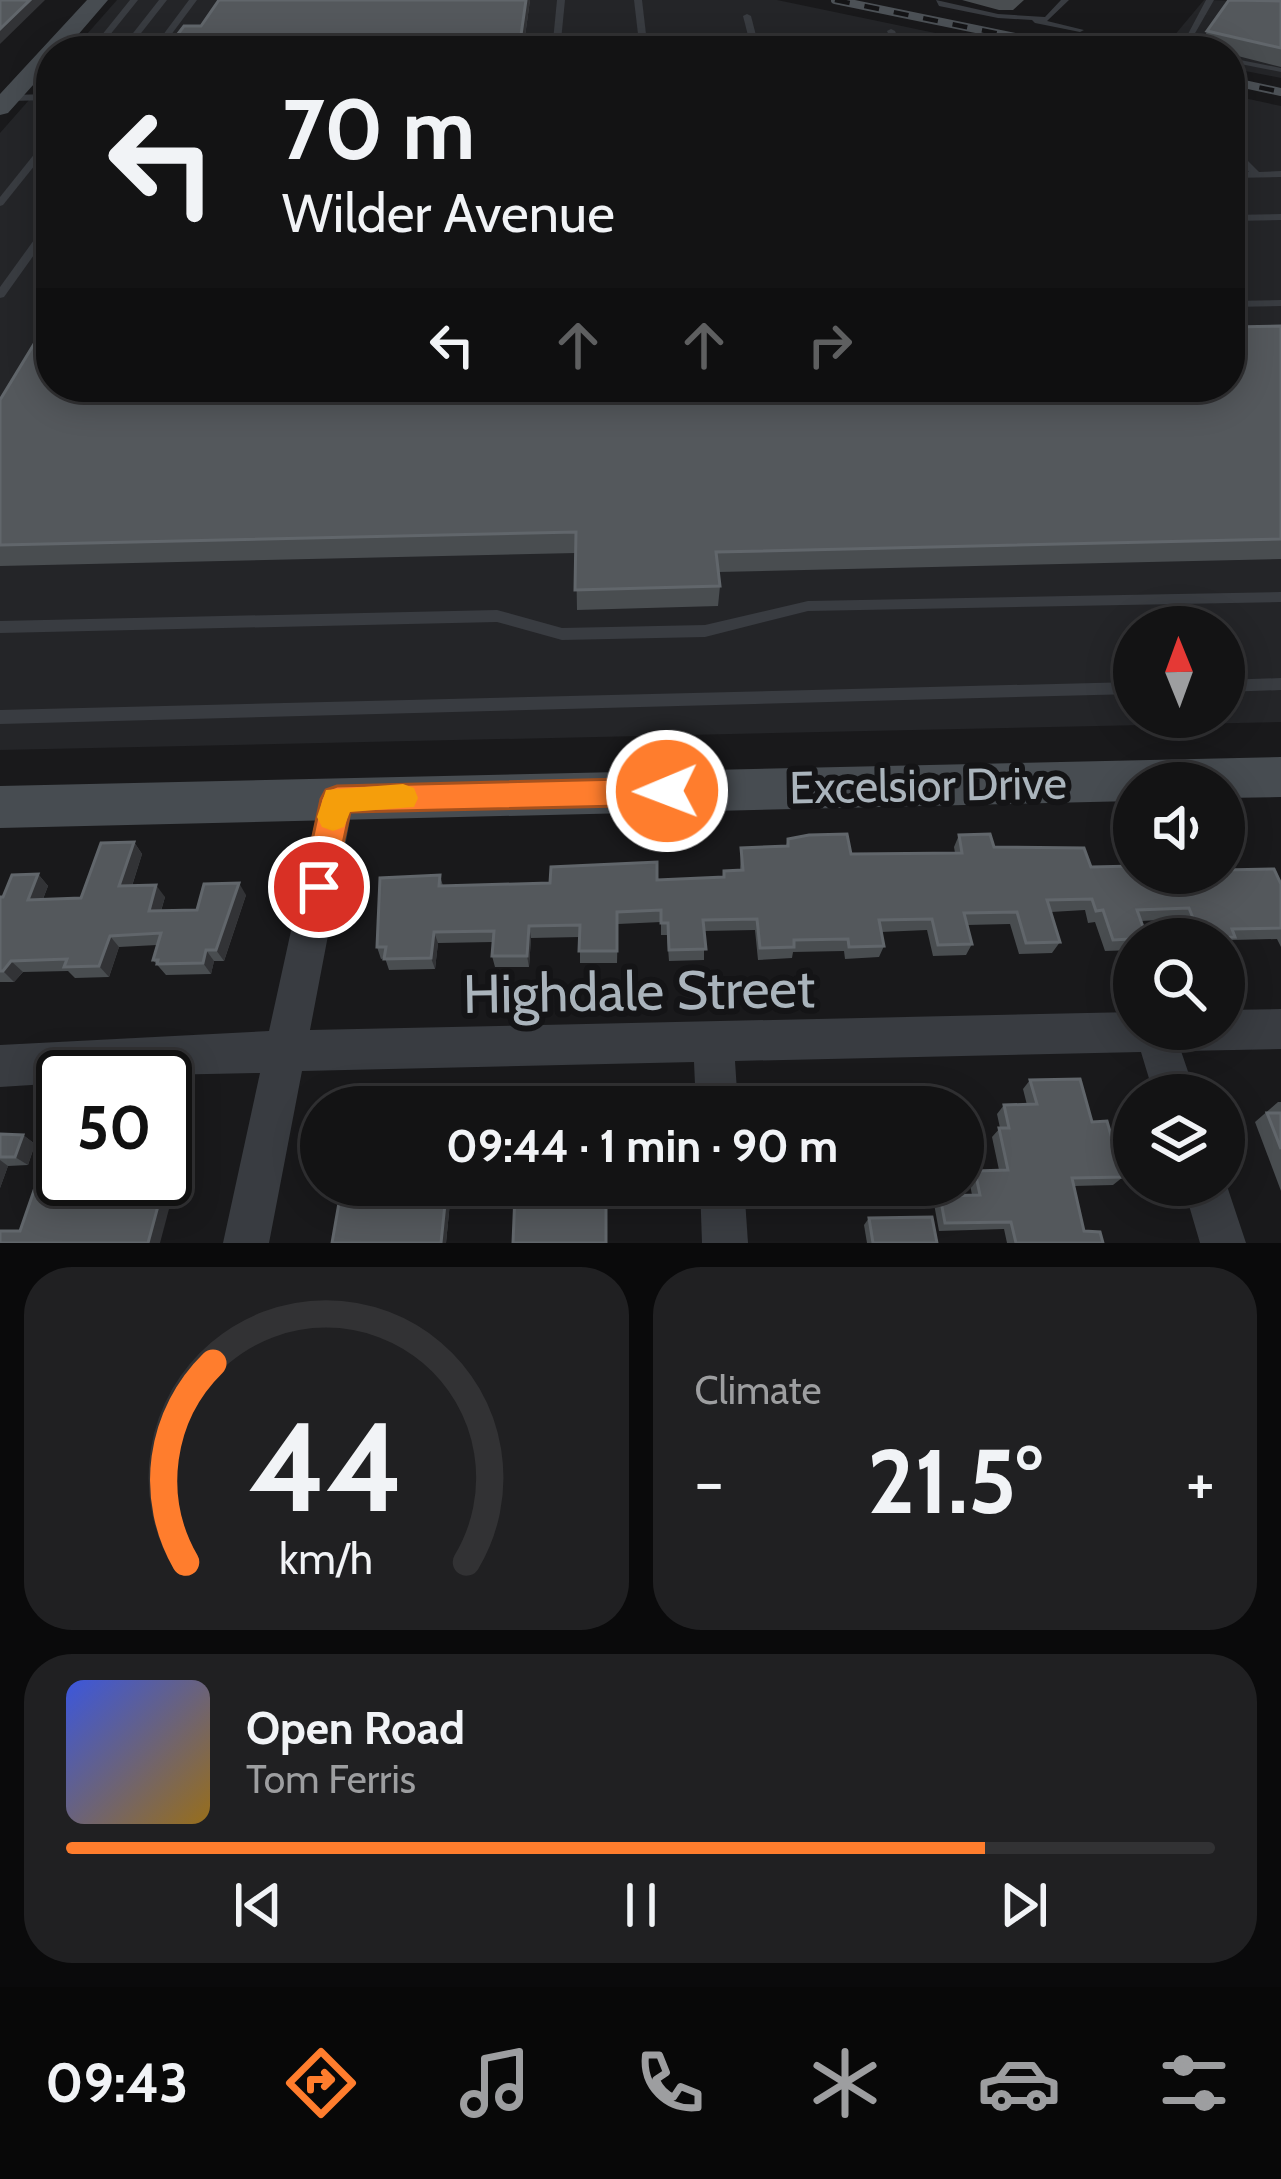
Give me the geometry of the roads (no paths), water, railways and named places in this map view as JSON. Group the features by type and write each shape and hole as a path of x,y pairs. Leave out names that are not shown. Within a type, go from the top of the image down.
{"main road":[{"path":"47,36 73,0"},
{"path":"61,36 98,0"},
{"path":"14,82 36,51"},
{"path":"14,82 36,61"},
{"name":"Excelsior Drive","path":"0,806 1281,777"}],"street":[{"path":"246,1243 337,799"},
{"name":"Highdale Street","path":"1245,1030 1281,1029"},
{"name":"Highdale Street","path":"0,1066 286,1051 1113,1034"},
{"path":"712,1044 715,1086"},
{"path":"723,1206 725,1243"},
{"path":"1211,1206 1223,1243"}],"lane":[{"path":"105,36 134,0"},
{"path":"135,36 163,0"},
{"path":"165,36 193,0"},
{"path":"557,36 561,0"},
{"path":"638,0 642,36"},
{"path":"940,0 941,4 1080,30"},
{"path":"1026,19 1047,19 1065,0"},
{"path":"1190,36 1210,0"},
{"path":"747,16 752,36"},
{"path":"891,31 894,36"},
{"path":"1245,63 1281,70"},
{"path":"0,202 36,158"},
{"path":"1245,162 1256,174"},
{"path":"1245,174 1281,174"},
{"path":"1245,218 1281,217"},
{"path":"0,295 36,245"},
{"path":"1245,304 1281,303"},
{"path":"0,627 497,616 562,634 705,631 808,605 1281,597"},
{"path":"1245,685 1281,684"},
{"path":"0,717 1113,689"}],"railway":[{"path":"835,0 1010,36"},
{"path":"1245,84 1281,92"}]}
